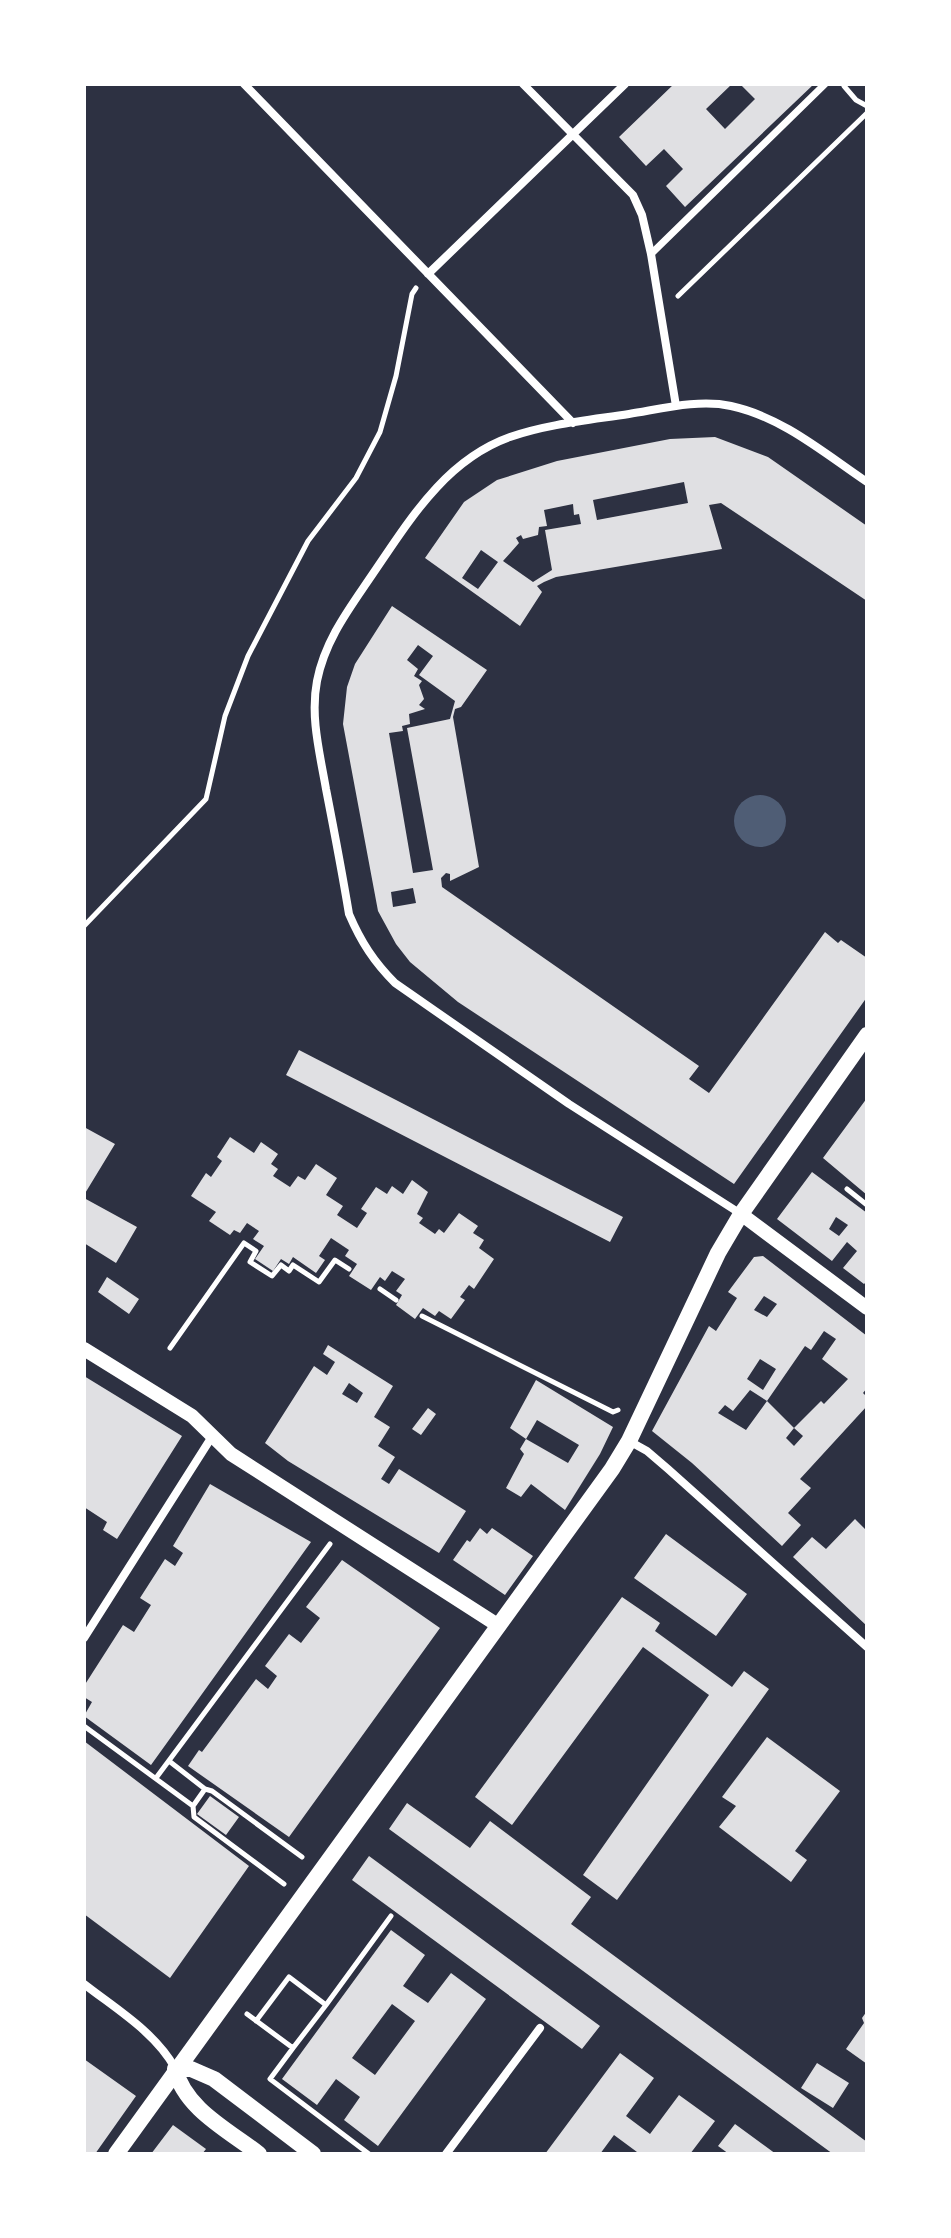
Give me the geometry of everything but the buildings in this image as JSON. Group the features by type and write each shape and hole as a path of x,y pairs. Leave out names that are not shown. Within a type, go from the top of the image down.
{"main road":[{"path":"116,2154 612,1469 629,1441 697,1294 741,1214 867,1035"},
{"path":"175,2069 179,2083 193,2103 259,2154"},
{"path":"175,2069 191,2069 214,2079 313,2154"}],"street":[{"path":"244,84 573,423"},
{"path":"523,84 633,195 642,215 651,254 676,406"},
{"path":"428,274 625,84"},
{"path":"651,254 825,84"},
{"path":"867,482 783,426 756,413 728,405 676,406 511,436 483,449 437,485 335,629 316,685 315,728 349,914 374,961 395,983 569,1104 741,1214 867,1308"},
{"path":"84,1349 192,1416 231,1454 499,1626"},
{"path":"84,1638 213,1435"},
{"path":"629,1441 668,1469 867,1647"},
{"path":"84,1984 146,2033 167,2053 175,2069"},
{"path":"446,2154 540,2028"}],"path":[{"path":"842,84 856,100 867,106"},
{"path":"660,310 867,113"},
{"path":"84,926 206,799 225,716 248,656 308,541 356,478 380,432 396,376 412,294 428,274"},
{"path":"847,1189 867,1205"},
{"path":"170,1348 244,1243 256,1251 250,1262 272,1276 281,1265 289,1271 293,1265 319,1282 335,1260 349,1269"},
{"path":"380,1289 396,1300"},
{"path":"422,1316 613,1412 626,1397 645,1405"},
{"path":"156,1778 344,1525"},
{"path":"84,1726 193,1806"},
{"path":"169,1761 320,1871"},
{"path":"205,1789 193,1806 194,1817 301,1897"},
{"path":"369,2154 270,2079 391,1916"},
{"path":"256,2021 289,1977 326,2005"},
{"path":"227,1999 293,2048"}],"water":[{"path":"760,795 778,803 786,821 778,839 760,847 742,839 734,821 742,803"}]}
